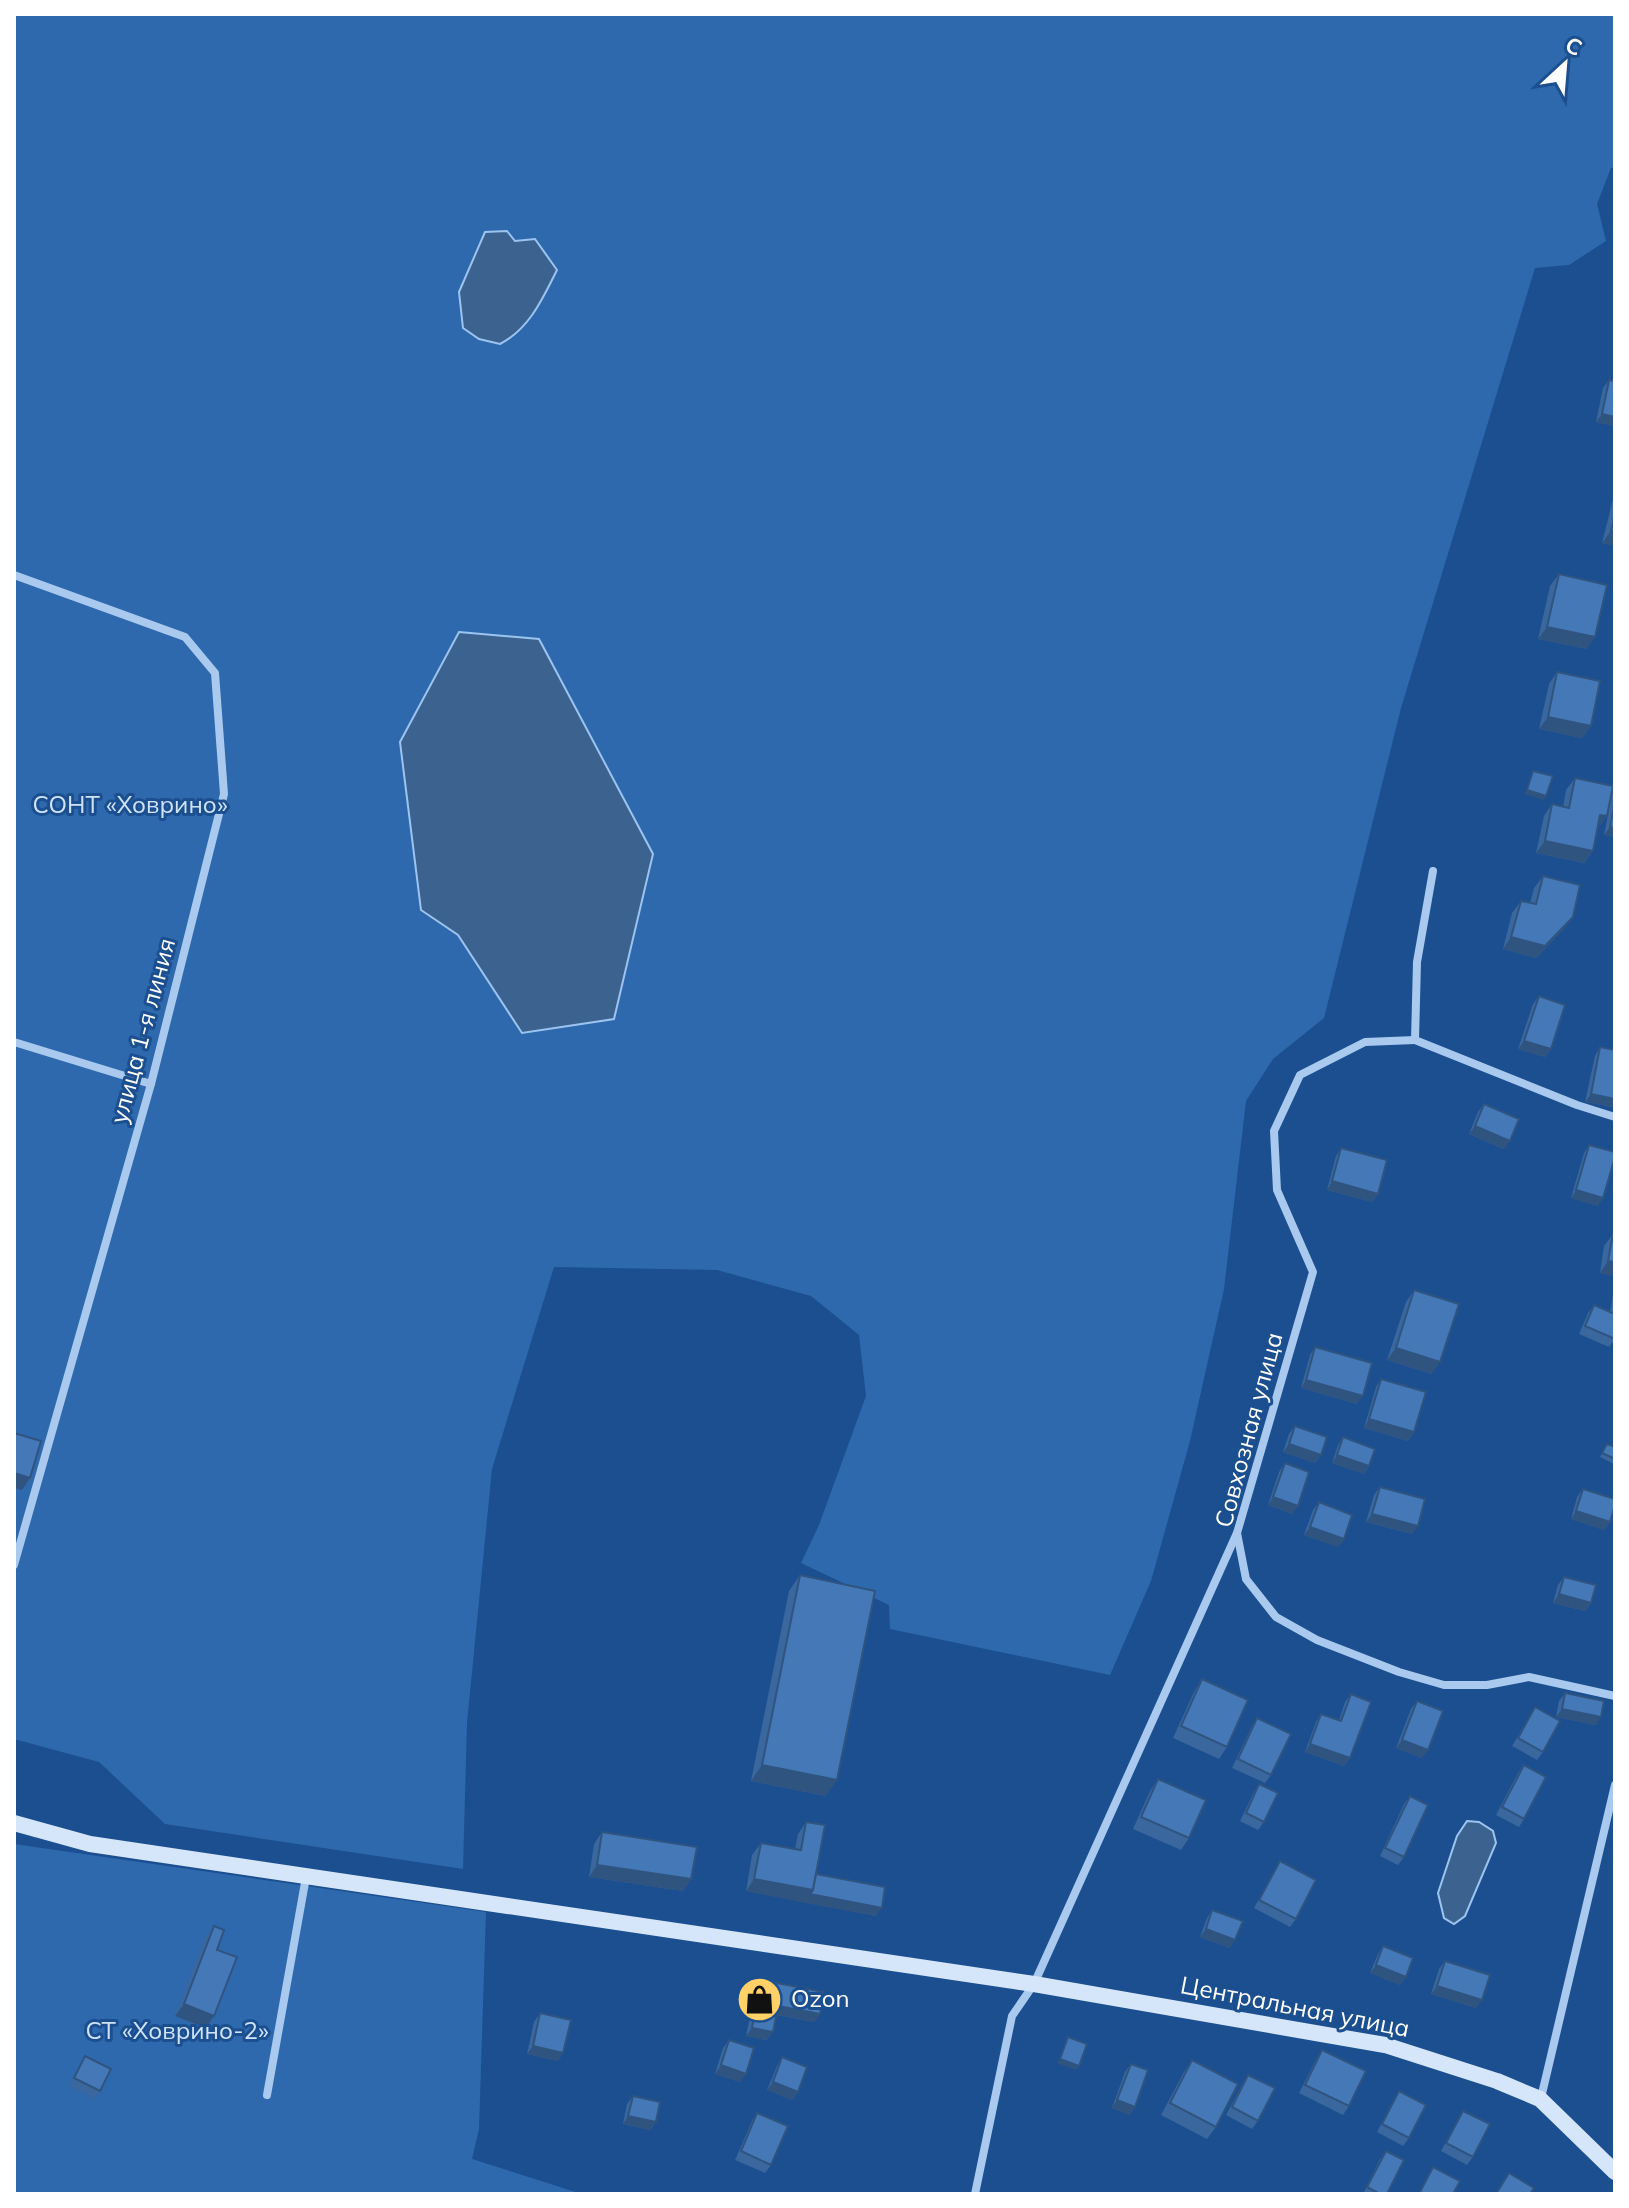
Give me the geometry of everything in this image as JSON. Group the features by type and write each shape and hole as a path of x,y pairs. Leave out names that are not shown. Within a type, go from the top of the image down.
{"street":[{"name":"улица 1-я линия","path":"14,575 185,637 215,673 224,794 151,1084 14,1565"},
{"path":"1433,871 1417,962 1415,1040 1615,1117"},
{"name":"Совхозная улица","path":"1415,1040 1365,1042 1300,1075 1274,1131 1277,1190 1313,1272 1237,1533 1246,1579 1276,1617 1317,1640 1399,1672 1444,1685 1487,1685 1529,1677 1615,1696"},
{"path":"14,1042 151,1084"},
{"path":"975,2194 1012,2016 1034,1984 1237,1533"},
{"path":"1540,2099 1615,1785"},
{"name":"Центральная улица","path":"14,1823 90,1844 1034,1984 1385,2045 1497,2081 1540,2099 1615,2172"},
{"path":"267,2095 306,1877"}],"green space":[{"name":"СОНТ «Ховрино»","path":"14,14 1615,14 1615,167 1611,168 1597,204 1606,241 1569,265 1535,268 1401,708 1324,1018 1273,1059 1246,1101 1224,1289 1190,1441 1151,1581 1110,1675 890,1629 889,1605 801,1563 819,1525 866,1396 859,1335 811,1296 717,1270 554,1267 492,1469 467,1723 463,1869 165,1824 99,1762 14,1739","holes":["458,935 614,1018 522,1032"]},
{"name":"СТ «Ховрино-2»","path":"14,1844 486,1912 479,2129 472,2159 582,2194 14,2194"}],"shaded area":[{"path":"507,231 515,241 535,239 557,270 527,322 500,344 479,339 463,328 459,292 485,232"},
{"path":"459,632 539,639 653,854 614,1019 522,1033 458,935 421,910 400,742"},
{"path":"1467,1821 1479,1822 1493,1831 1496,1843 1465,1916 1454,1924 1444,1918 1438,1893 1457,1836"}],"building":[{"path":"1609,380 1615,381 1615,417 1602,414"},
{"path":"1559,574 1607,585 1595,637 1547,627"},
{"path":"1557,672 1600,681 1591,726 1548,717"},
{"path":"1533,771 1553,776 1546,796 1527,790"},
{"path":"1575,778 1613,786 1607,816 1600,815 1593,851 1545,841 1552,804 1569,808"},
{"path":"1615,801 1615,828 1610,827"},
{"path":"1543,876 1580,885 1573,917 1545,946 1511,937 1521,901 1536,904"},
{"path":"1539,996 1565,1005 1551,1049 1524,1041"},
{"path":"1600,1047 1615,1050 1615,1099 1591,1094"},
{"path":"1484,1104 1519,1119 1510,1141 1475,1126"},
{"path":"1589,1145 1615,1152 1603,1198 1576,1190"},
{"path":"1341,1148 1387,1160 1378,1194 1332,1181"},
{"path":"1615,1234 1615,1262 1608,1261"},
{"path":"1414,1290 1459,1304 1440,1362 1396,1348"},
{"path":"1594,1305 1615,1314 1615,1339 1585,1326"},
{"path":"1315,1347 1372,1363 1363,1396 1306,1380"},
{"path":"1381,1379 1426,1392 1414,1432 1369,1419"},
{"path":"1295,1426 1327,1437 1321,1455 1289,1444"},
{"path":"14,1433 41,1441 30,1478 14,1473"},
{"path":"1343,1437 1375,1449 1369,1466 1337,1455"},
{"path":"1607,1444 1615,1447 1615,1459 1602,1453"},
{"path":"1285,1463 1309,1472 1298,1506 1273,1497"},
{"path":"1380,1487 1425,1499 1418,1526 1372,1514"},
{"path":"1583,1489 1615,1499 1610,1522 1576,1511"},
{"path":"1319,1502 1352,1515 1344,1539 1310,1527"},
{"path":"800,1575 875,1591 837,1780 762,1765"},
{"path":"1564,1577 1596,1585 1591,1603 1559,1594"},
{"path":"1202,1679 1248,1700 1227,1747 1181,1726"},
{"path":"1565,1693 1604,1701 1601,1717 1562,1709"},
{"path":"1351,1694 1371,1702 1350,1758 1310,1744 1321,1714 1341,1721"},
{"path":"1417,1701 1443,1711 1428,1750 1402,1740"},
{"path":"1535,1707 1560,1721 1543,1752 1518,1738"},
{"path":"1257,1718 1291,1734 1271,1775 1238,1759"},
{"path":"1524,1765 1546,1777 1524,1819 1502,1807"},
{"path":"1158,1779 1206,1800 1189,1838 1141,1817"},
{"path":"1259,1784 1278,1793 1264,1822 1246,1813"},
{"path":"1410,1796 1428,1805 1404,1857 1385,1848"},
{"path":"806,1822 825,1825 813,1890 754,1879 761,1843 801,1850"},
{"path":"602,1832 697,1847 691,1879 597,1865"},
{"path":"1280,1861 1316,1880 1296,1919 1259,1900"},
{"path":"816,1874 885,1887 882,1908 810,1894"},
{"path":"1212,1910 1243,1921 1235,1940 1206,1929"},
{"path":"214,1926 224,1930 217,1950 237,1957 214,2016 184,2004"},
{"path":"1383,1946 1413,1958 1406,1977 1376,1965"},
{"path":"1445,1961 1490,1975 1482,2000 1437,1986"},
{"path":"761,1980 824,1992 820,2014 778,2006 773,2032 752,2028"},
{"path":"540,2013 571,2020 563,2053 533,2046"},
{"path":"1068,2037 1087,2044 1079,2066 1060,2059"},
{"path":"729,2040 754,2048 746,2074 721,2065"},
{"path":"1322,2050 1366,2071 1349,2106 1305,2085"},
{"path":"85,2056 111,2069 100,2091 74,2078"},
{"path":"782,2057 807,2067 798,2092 773,2082"},
{"path":"1192,2060 1238,2084 1216,2127 1170,2103"},
{"path":"1131,2064 1148,2070 1135,2107 1117,2100"},
{"path":"1248,2075 1275,2088 1258,2121 1232,2107"},
{"path":"1399,2091 1426,2105 1409,2138 1382,2124"},
{"path":"633,2096 660,2102 656,2122 628,2116"},
{"path":"1463,2111 1490,2124 1473,2157 1446,2143"},
{"path":"757,2113 788,2126 771,2165 741,2151"},
{"path":"1386,2151 1404,2160 1387,2194 1380,2194 1367,2187"},
{"path":"1433,2167 1460,2181 1453,2194 1419,2194"},
{"path":"1509,2173 1534,2188 1530,2194 1496,2194"}],"place":[{"name":"Ozon","path":"760,1999"}]}
